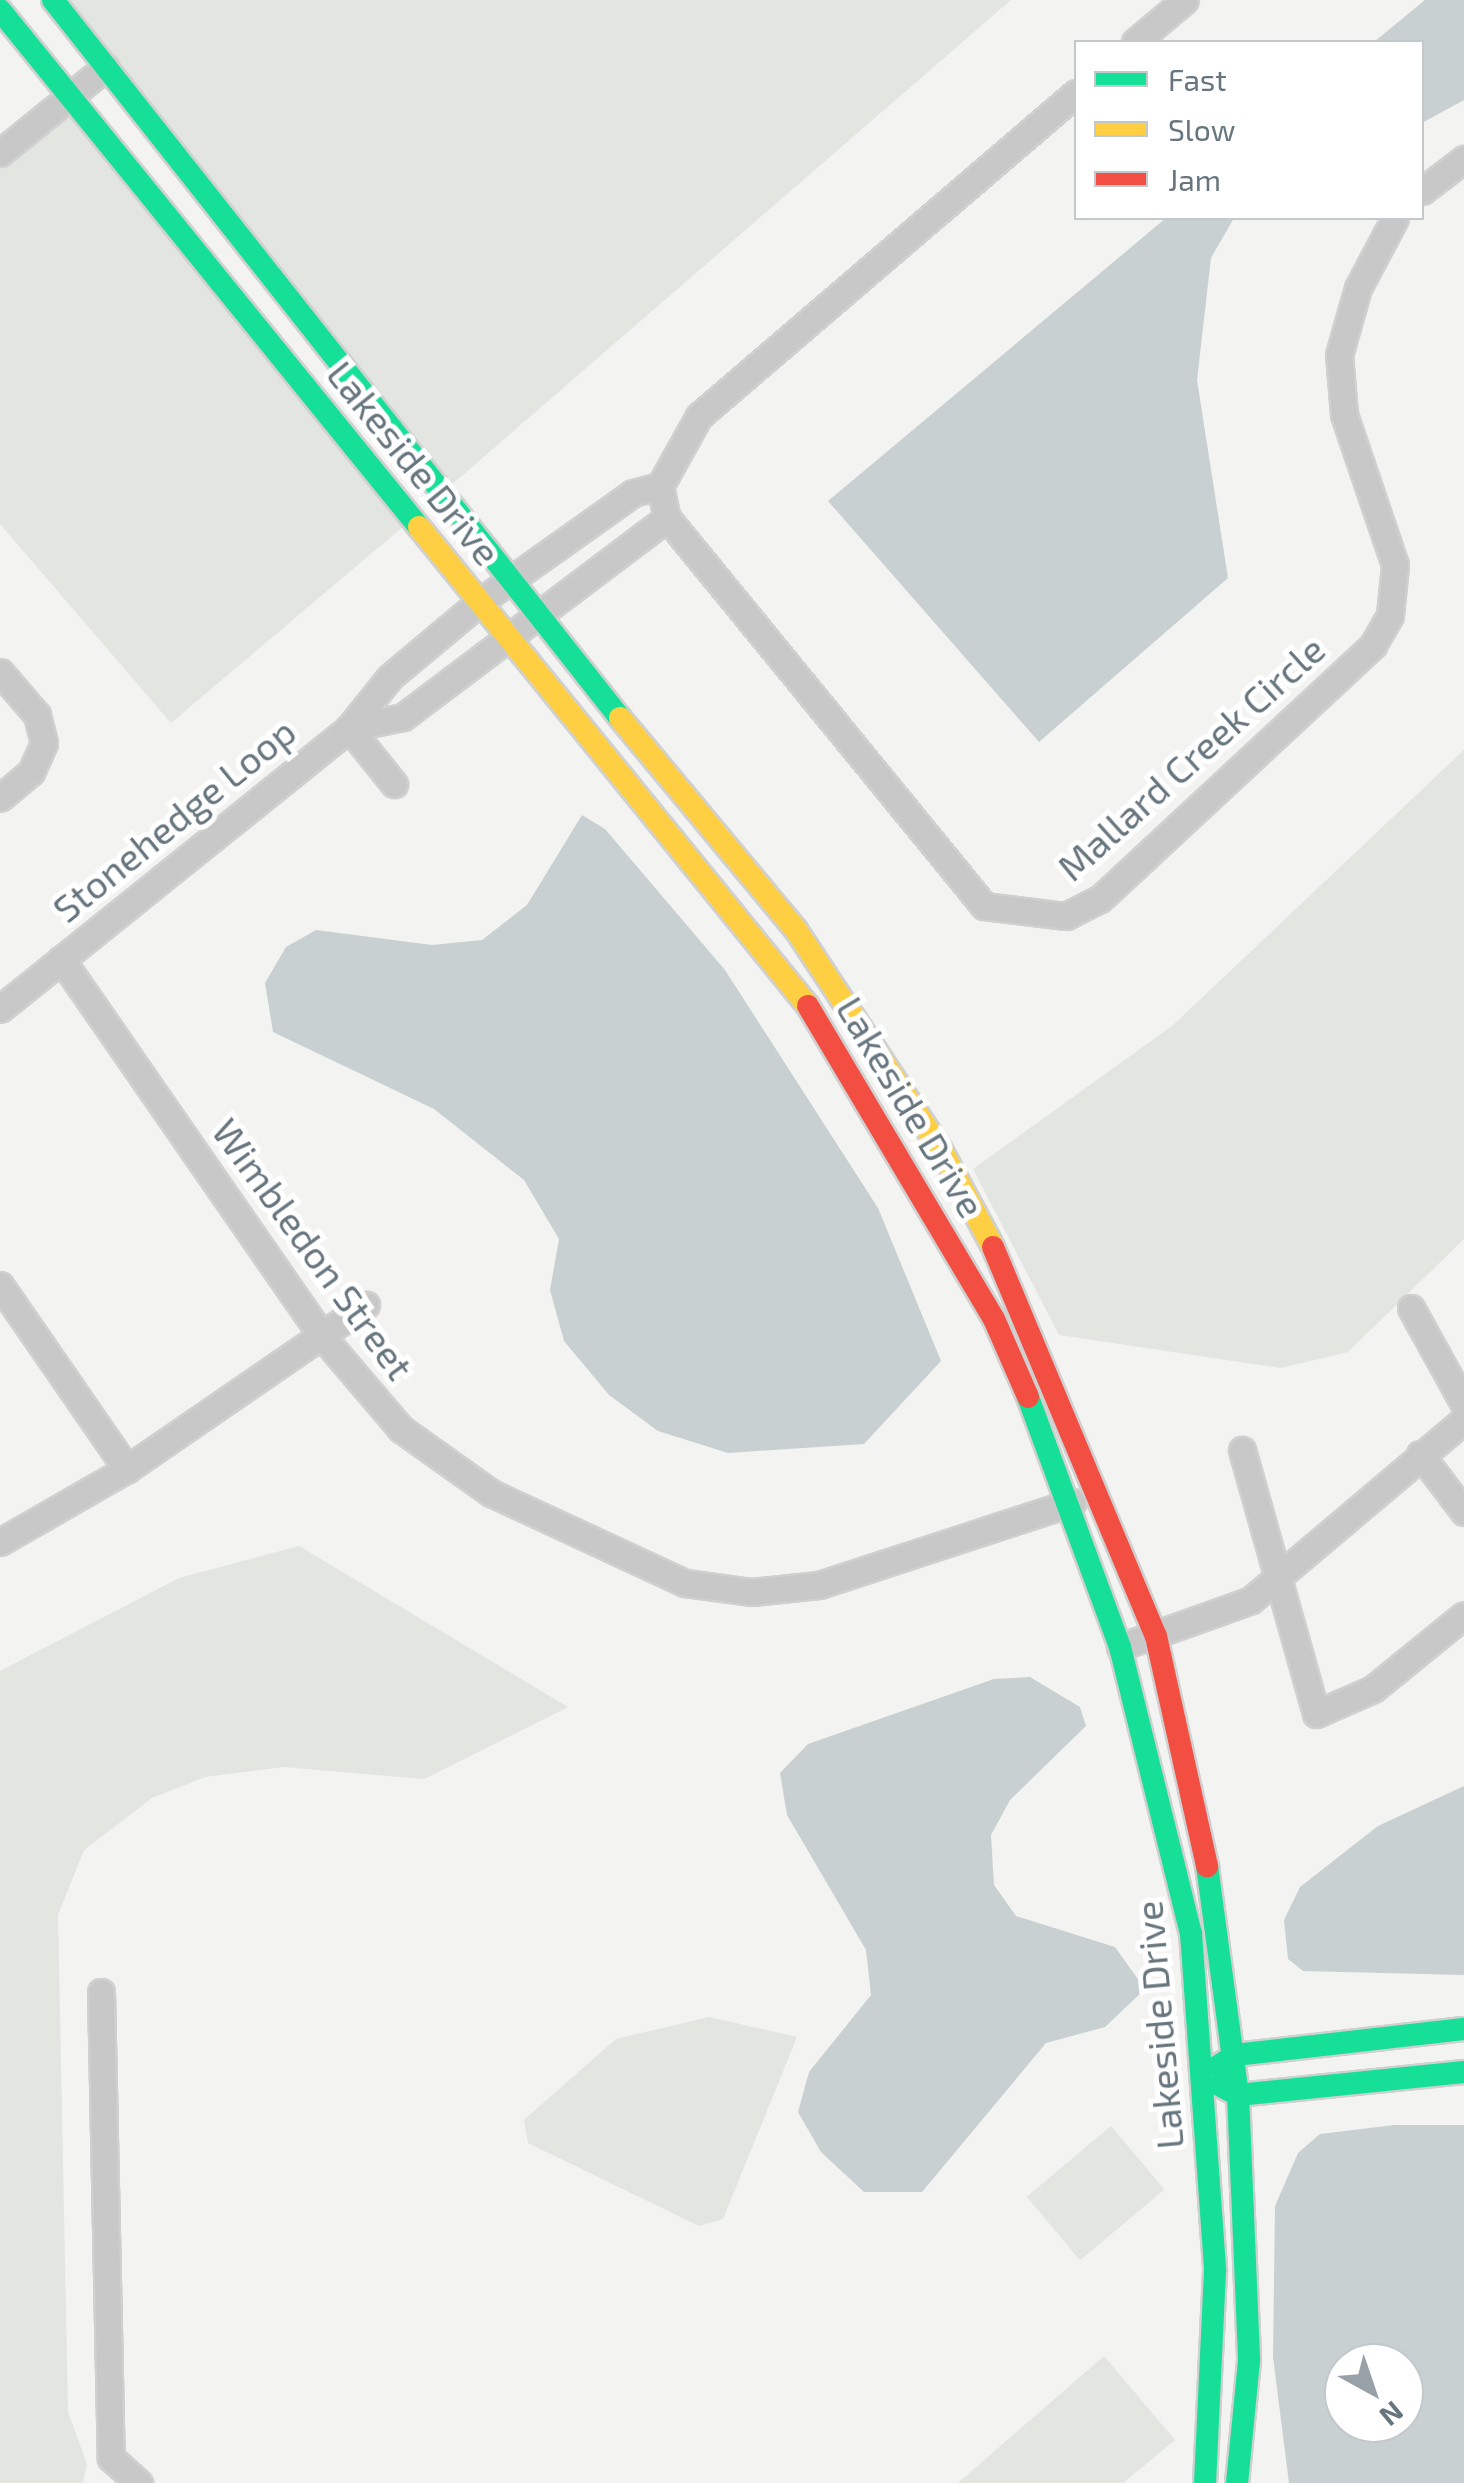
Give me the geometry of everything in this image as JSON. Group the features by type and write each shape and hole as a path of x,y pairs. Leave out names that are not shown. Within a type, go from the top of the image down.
{"street":[{"name":"Lakeside Drive","path":"53,0 536,617 796,930 921,1117 1068,1400 1156,1636 1220,1925 1238,2095 1248,2361 1237,2483"},
{"path":"1137,40 1185,0"},
{"name":"Lakeside Drive","path":"0,10 836,1041 994,1319 1073,1502 1120,1647 1192,1933 1214,2271 1204,2483"},
{"path":"0,153 106,67"},
{"path":"514,586 632,493 660,486 699,416 1074,95"},
{"path":"1424,189 1464,159"},
{"name":"Mallard Creek Circle","path":"660,486 667,518 984,906 1066,916 1100,899 1373,645 1390,615 1396,565 1344,414 1340,355 1358,288 1394,220"},
{"path":"536,617 667,518"},
{"name":"Stonehedge Loop","path":"0,1009 349,728 390,677 481,601 514,586"},
{"name":"Stonehedge Loop","path":"349,728 403,717 536,617"},
{"path":"0,672 36,715 44,744 31,772 0,798"},
{"path":"349,728 394,784"},
{"name":"Wimbledon Street","path":"61,958 320,1334 401,1428 491,1493 685,1583 752,1592 819,1585 1073,1502"},
{"path":"0,1286 127,1469"},
{"path":"0,1542 127,1469 366,1304"},
{"path":"1411,1308 1464,1404"},
{"path":"1120,1647 1251,1600 1464,1420"},
{"path":"1242,1450 1316,1714 1373,1690 1464,1616"},
{"path":"1420,1454 1464,1512"},
{"path":"102,1992 110,2458 139,2483"},
{"path":"1464,2028 1235,2055 1202,2076 1238,2095 1464,2072"}],"shaded area":[{"path":"66,0 1011,0 449,487"},
{"path":"1425,0 1464,0 1464,100 1424,122 1424,40 1376,40"},
{"path":"69,110 405,525 171,723 0,524 0,169"},
{"path":"1164,220 1233,220 1211,258 1197,380 1228,578 1039,742 828,501"},
{"path":"1464,750 1464,1239 1348,1352 1281,1368 1059,1335 973,1169 1172,1026"},
{"path":"582,815 605,829 725,970 878,1208 941,1361 864,1444 728,1453 658,1431 609,1395 564,1341 550,1290 559,1239 524,1180 434,1109 273,1032 265,983 286,947 316,930 432,945 482,940 527,905"},
{"path":"299,1546 568,1707 424,1779 284,1767 205,1777 152,1798 84,1850 58,1915 68,2412 87,2464 83,2483 0,2483 0,1671 179,1578"},
{"path":"1030,1677 1080,1707 1086,1726 1010,1800 991,1835 994,1885 1016,1916 1115,1947 1145,1989 1105,2027 1046,2043 922,2192 864,2192 821,2152 798,2112 809,2072 871,1995 866,1950 787,1815 780,1773 808,1744 994,1679"},
{"path":"1464,1786 1464,1975 1303,1971 1288,1959 1284,1920 1300,1887 1378,1826"},
{"path":"709,2017 797,2037 723,2219 699,2226 528,2143 524,2120 616,2039"},
{"path":"1394,2125 1464,2125 1464,2483 1289,2483 1273,2357 1275,2206 1298,2153 1320,2134"},
{"path":"1111,2126 1164,2190 1080,2260 1027,2197"},
{"path":"1104,2356 1175,2440 1123,2483 958,2483"}],"traffic: fast":[{"path":"53,0 620,718"},
{"path":"0,10 419,527"},
{"path":"1028,1397 1120,1647 1191,1933 1215,2271 1205,2483"},
{"path":"1207,1866 1238,2095 1249,2361 1237,2483"},
{"path":"1218,2066 1235,2055 1464,2029"},
{"path":"1219,2085 1238,2095 1464,2072"}],"traffic: slow":[{"path":"419,527 808,1006"},
{"path":"620,718 796,930 940,1148 993,1247"}],"traffic: jam":[{"path":"808,1006 994,1319 1028,1397"},
{"path":"993,1247 1156,1636 1207,1866"}]}
